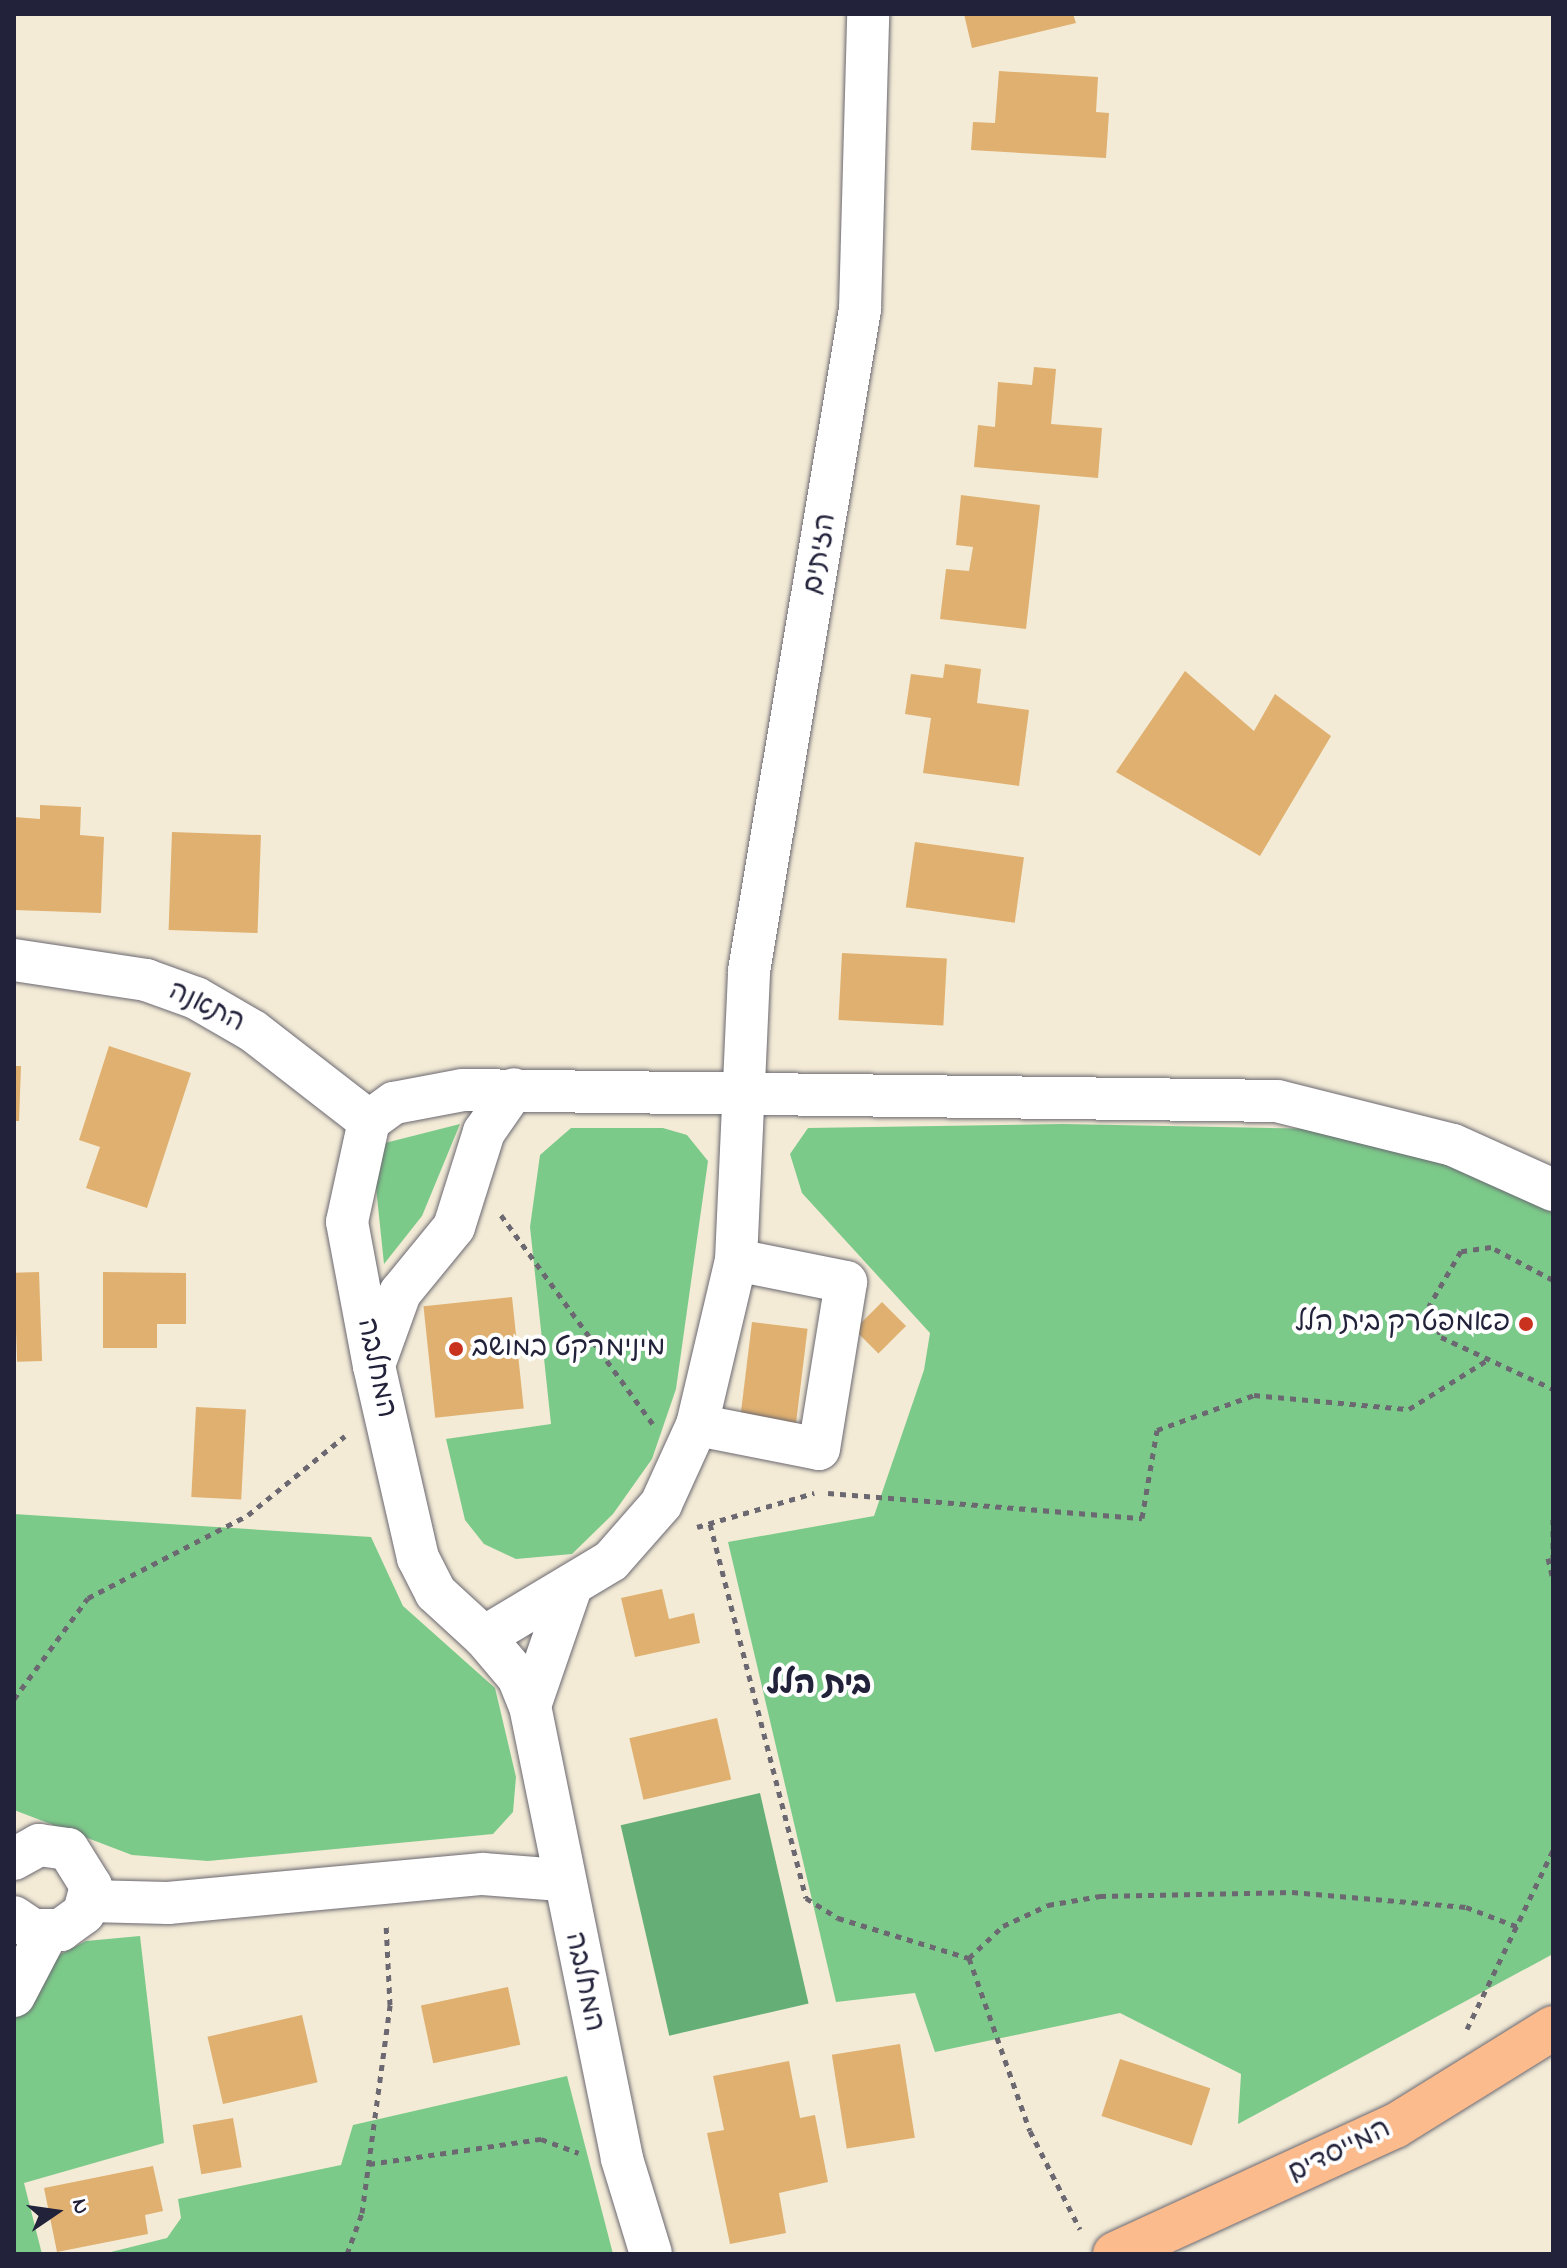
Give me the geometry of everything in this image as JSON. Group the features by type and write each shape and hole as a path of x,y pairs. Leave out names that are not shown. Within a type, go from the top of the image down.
{"main road":[{"name":"המייסדים","path":"1100,2247 1395,2126 1553,2028"}],"street":[{"name":"הזיתים","path":"501,1629 571,1587 629,1543 681,1464 697,1425 736,1260 741,1171 739,1091 749,971 860,309 868,14"},
{"name":"התאנה","path":"14,960 146,980 196,998 253,1031 369,1121"},
{"path":"690,1087 728,1128 741,1171"},
{"path":"369,1121 423,1094 514,1089 690,1087 739,1091 1277,1101 1453,1145 1553,1190"},
{"path":"378,1385 400,1293 454,1227 484,1132 514,1089"},
{"name":"המחלבה","path":"369,1121 347,1222 378,1385 418,1558 436,1593 501,1629 530,1706 561,1880 622,2159 651,2254"},
{"path":"697,1425 819,1449 846,1282 736,1260"},
{"name":"המחלבה","path":"530,1706 571,1587"},
{"path":"14,1859 39,1845 68,1849 88,1871 89,1901 74,1924 30,1925 14,1996"},
{"path":"89,1901 168,1903 483,1874 561,1880"}],"path":[{"path":"472,1174 681,1464"},
{"path":"1553,1280 1491,1247 1461,1251 1429,1306 1441,1337 1553,1389"},
{"path":"629,1543 710,1524 817,1492 1142,1518 1157,1430 1254,1395 1409,1409 1489,1359"},
{"path":"14,1699 88,1598 248,1515 378,1385"},
{"path":"1553,1519 1550,1558 1553,1579"},
{"path":"710,1524 806,1898 838,1918 969,1958"},
{"path":"1464,2034 1521,1928 1553,1850"},
{"path":"347,2254 369,2164 390,2005 385,1883"},
{"path":"969,1958 1003,1926 1048,1905 1100,1896 1292,1892 1466,1907 1521,1928"},
{"path":"969,1958 1030,2131 1100,2247"},
{"path":"369,2164 541,2139 566,2152 622,2159"}],"green space":[{"path":"460,1124 422,1216 384,1264 374,1168 385,1143"},
{"path":"1063,1124 1319,1129 1458,1165 1553,1213 1553,1954 1238,2124 1241,2074 1120,2013 935,2052 915,1993 836,2002 728,1542 874,1516 924,1370 930,1333 802,1193 790,1154 808,1128"},
{"path":"571,1128 663,1128 687,1135 708,1161 676,1389 652,1459 613,1514 572,1554 516,1559 484,1544 465,1520 446,1439 551,1424 530,1227 540,1155"},
{"path":"14,1514 371,1537 403,1606 495,1688 516,1777 513,1812 493,1834 208,1861 132,1855 14,1810"},
{"path":"760,1793 809,2003 669,2036 621,1825"},
{"path":"140,1936 164,2143 24,2183 42,2254 14,2254 14,1940 55,1957 86,1941"},
{"path":"567,2076 613,2254 103,2254 167,2238 181,2218 178,2199 341,2165 353,2125"}],"building":[{"path":"964,14 1073,14 1076,23 972,48"},
{"path":"999,71 1098,77 1096,112 1109,113 1106,158 971,150 973,122 995,123"},
{"path":"1034,367 1056,369 1051,424 1102,428 1098,478 974,467 978,425 995,427 998,382 1032,385"},
{"path":"961,495 1040,505 1026,629 940,619 946,569 969,571 973,547 956,545"},
{"path":"945,664 981,669 977,703 1029,710 1019,786 923,773 931,718 905,714 911,674 943,678"},
{"path":"1185,671 1254,731 1275,694 1331,736 1260,856 1116,772"},
{"path":"40,805 81,807 80,835 104,837 101,913 14,910 14,817 40,819"},
{"path":"172,832 261,835 258,933 169,930"},
{"path":"915,842 1024,857 1015,923 906,907"},
{"path":"842,953 947,958 943,1025 838,1020"},
{"path":"109,1046 191,1073 147,1208 86,1188 100,1147 79,1140"},
{"path":"14,1066 21,1066 19,1121 14,1121"},
{"path":"39,1272 42,1361 17,1362 14,1273"},
{"path":"103,1272 186,1273 186,1324 157,1324 157,1348 103,1348"},
{"path":"512,1297 524,1408 435,1418 423,1306"},
{"path":"882,1302 906,1326 878,1354 854,1330"},
{"path":"752,1322 808,1329 795,1428 740,1421"},
{"path":"196,1407 246,1410 241,1499 191,1497"},
{"path":"662,1589 669,1619 694,1613 700,1643 635,1657 621,1598"},
{"path":"717,1718 731,1779 643,1800 629,1738"},
{"path":"508,1987 520,2045 433,2063 421,2006"},
{"path":"302,2015 318,2082 223,2104 207,2037"},
{"path":"900,2044 915,2138 847,2149 832,2055"},
{"path":"1120,2059 1210,2088 1192,2145 1101,2116"},
{"path":"789,2061 800,2118 815,2115 828,2182 779,2193 786,2233 730,2244 707,2133 724,2130 713,2076"},
{"path":"233,2118 242,2167 201,2174 193,2125"},
{"path":"153,2166 163,2211 145,2215 148,2234 57,2252 44,2188"}],"place":[{"name":"פאמפטרק בית הלל","path":"1526,1324"},
{"name":"מינימרקט במושב","path":"456,1349"}],"district":[{"name":"בית הלל","path":"819,1686"}]}
